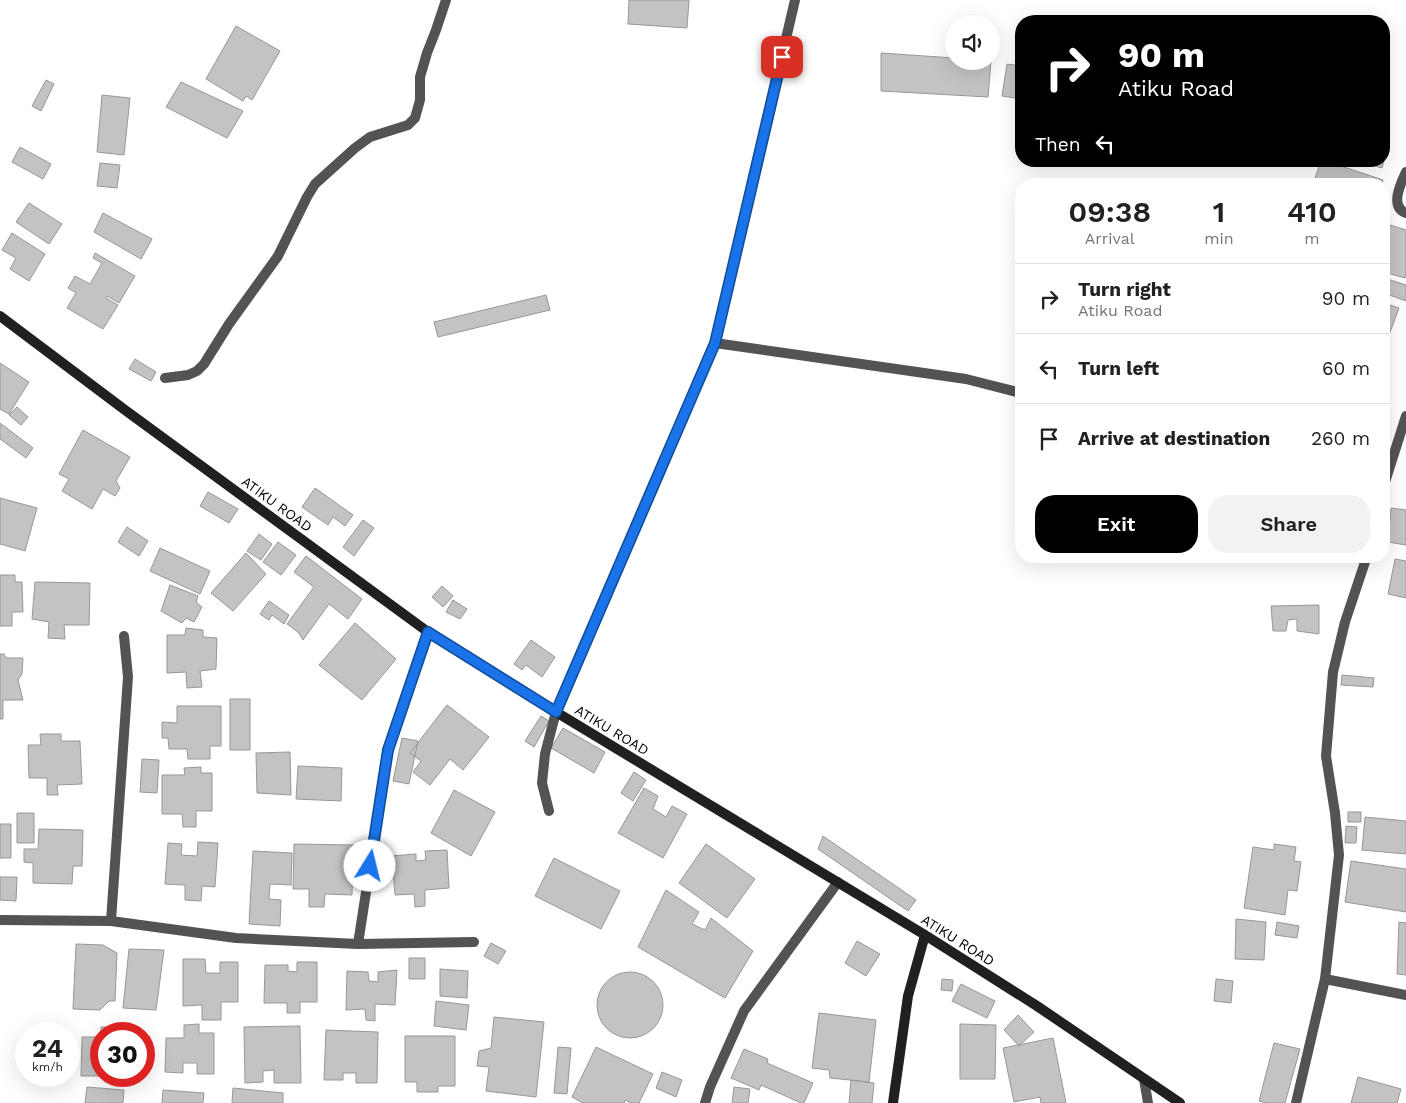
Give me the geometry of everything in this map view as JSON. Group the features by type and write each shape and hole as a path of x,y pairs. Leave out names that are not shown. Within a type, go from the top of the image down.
{"street":[{"path":"165,378 188,375 197,371 204,364 229,324 278,256 315,184 362,142 370,137 408,125 415,118 420,100 422,69 446,0"},
{"path":"549,811 542,783 545,754 556,712 715,343 795,0"},
{"path":"1406,172 1397,203 1402,212 1406,213"},
{"name":"ATIKU ROAD","path":"0,316 428,632 556,712 925,935 1037,1006 1180,1103"},
{"path":"715,343 966,379 1015,391"},
{"path":"1390,466 1406,416"},
{"path":"1296,1103 1325,979 1339,855 1335,813 1326,756 1334,672 1345,622 1365,563"},
{"path":"358,944 388,750 428,632"},
{"path":"111,921 128,677 124,636"},
{"path":"705,1103 710,1087 744,1011 838,882"},
{"path":"0,920 111,921 236,938 358,944 474,942"},
{"path":"893,1103 908,996 925,935"},
{"path":"1325,979 1406,995"},
{"path":"1144,1079 1148,1103"}],"building":[{"path":"629,0 689,0 687,28 628,24"},
{"path":"236,26 280,51 252,100 246,96 243,101 206,79"},
{"path":"881,53 945,57 945,70 990,70 988,97 881,91"},
{"path":"1007,64 1015,65 1015,98 1002,96"},
{"path":"46,80 54,84 41,111 32,106"},
{"path":"181,82 243,111 227,138 166,107"},
{"path":"102,95 130,98 124,155 97,152"},
{"path":"20,147 51,164 43,179 12,162"},
{"path":"100,163 120,165 117,188 97,186"},
{"path":"1319,167 1344,167 1377,178 1315,178"},
{"path":"29,203 62,224 49,244 16,222"},
{"path":"103,213 152,239 141,259 94,232"},
{"path":"1390,225 1406,230 1405,278 1390,274"},
{"path":"12,233 45,254 29,281 10,269 16,258 2,250"},
{"path":"95,253 135,276 119,303 107,296 106,298 118,305 103,329 67,308 76,293 68,288 75,276 90,284 102,263 93,258"},
{"path":"1390,280 1406,285 1406,301 1390,295"},
{"path":"546,295 550,310 438,337 434,322"},
{"path":"1390,305 1399,308 1390,332"},
{"path":"135,359 156,372 151,381 129,369"},
{"path":"0,363 29,382 9,414 0,409"},
{"path":"17,407 28,417 21,425 9,415"},
{"path":"0,423 33,448 26,458 0,439"},
{"path":"83,430 130,457 116,481 120,488 115,496 103,489 92,509 62,491 69,479 59,474"},
{"path":"315,488 353,515 345,526 333,517 328,525 302,507"},
{"path":"208,492 238,509 229,523 200,506"},
{"path":"0,498 37,508 25,551 0,544"},
{"path":"1391,508 1406,510 1406,545 1390,542"},
{"path":"363,520 374,528 354,556 343,547"},
{"path":"127,527 148,541 139,556 118,542"},
{"path":"259,534 272,544 261,560 247,551"},
{"path":"278,542 296,555 281,575 263,562"},
{"path":"160,548 210,571 200,594 150,571"},
{"path":"246,553 266,574 233,611 211,593"},
{"path":"306,556 362,599 348,619 329,604 303,640 298,632 287,624 314,587 294,572"},
{"path":"1395,559 1406,561 1406,598 1388,594"},
{"path":"0,575 15,575 15,582 22,582 23,612 12,612 12,626 0,626"},
{"path":"35,582 90,583 89,625 64,625 65,639 48,638 49,622 32,619"},
{"path":"170,585 198,596 196,602 202,607 194,622 186,618 182,623 161,611"},
{"path":"442,586 453,596 443,607 432,597"},
{"path":"453,600 467,609 460,619 446,612"},
{"path":"269,601 289,615 284,624 272,615 269,620 260,614"},
{"path":"1319,605 1319,634 1297,631 1297,619 1288,620 1286,631 1273,631 1271,606"},
{"path":"355,623 396,659 362,700 319,665"},
{"path":"186,628 203,630 203,637 217,638 216,669 200,671 202,687 187,688 186,672 167,673 167,635 185,635"},
{"path":"531,640 555,657 542,677 526,665 522,670 514,664"},
{"path":"0,654 4,654 6,658 23,658 22,674 18,680 23,700 3,700 3,719 0,719"},
{"path":"1342,675 1374,678 1373,687 1341,685"},
{"path":"230,699 250,699 250,750 230,750"},
{"path":"447,705 489,737 463,770 450,759 430,785 413,772 421,761 410,753"},
{"path":"177,706 221,706 221,746 210,746 210,759 188,759 187,749 169,749 168,738 162,738 162,722 177,723"},
{"path":"541,716 549,721 534,747 525,741"},
{"path":"563,728 605,752 594,773 551,748"},
{"path":"40,734 61,734 61,741 80,741 82,784 57,785 58,795 47,795 47,778 29,778 28,745 41,745"},
{"path":"402,738 418,741 409,784 393,781"},
{"path":"290,752 291,795 257,793 256,753"},
{"path":"142,759 159,760 157,793 140,792"},
{"path":"298,766 342,768 341,801 296,799"},
{"path":"201,767 201,773 212,773 212,811 196,811 196,827 183,827 182,814 162,814 162,775 185,775 184,768"},
{"path":"634,772 646,780 633,801 621,793"},
{"path":"644,788 658,796 653,809 666,817 672,806 687,814 663,858 618,833"},
{"path":"454,790 495,812 471,856 431,833"},
{"path":"1348,812 1361,812 1361,822 1348,822"},
{"path":"17,813 34,813 34,843 17,843"},
{"path":"1365,817 1406,821 1406,854 1362,850"},
{"path":"0,824 11,824 11,858 0,858"},
{"path":"1346,826 1357,827 1356,843 1345,843"},
{"path":"39,829 83,830 82,866 73,866 72,884 33,883 33,863 24,862 24,849 38,849"},
{"path":"823,836 916,900 908,911 818,849"},
{"path":"198,842 218,843 215,887 202,886 201,901 185,900 185,885 165,884 168,843 182,844 181,855 197,856"},
{"path":"294,844 353,845 352,895 325,894 324,907 309,907 309,889 293,889"},
{"path":"706,844 755,879 727,918 679,883"},
{"path":"1274,844 1296,847 1294,861 1301,862 1297,891 1288,890 1285,915 1244,908 1253,847 1274,850"},
{"path":"447,850 449,888 425,890 425,906 415,907 414,894 395,895 392,856 416,854 416,861 426,860 425,851"},
{"path":"253,851 292,853 291,885 270,884 269,899 281,900 280,926 249,924"},
{"path":"554,858 620,891 601,929 535,896"},
{"path":"1351,861 1406,869 1406,912 1345,902"},
{"path":"0,877 17,877 16,901 0,900"},
{"path":"666,890 699,912 692,924 705,930 711,918 753,951 725,998 638,947"},
{"path":"1236,919 1266,922 1264,960 1235,959"},
{"path":"1277,922 1299,926 1297,938 1275,935"},
{"path":"1399,922 1406,923 1406,975 1397,974"},
{"path":"857,941 880,954 866,976 845,963"},
{"path":"491,943 506,951 498,964 484,956"},
{"path":"76,944 103,945 117,953 115,1001 109,1001 100,1010 73,1009"},
{"path":"129,949 164,950 156,1010 123,1008"},
{"path":"409,958 425,958 425,979 409,979"},
{"path":"183,959 205,959 206,973 220,973 220,962 238,962 238,1002 221,1002 221,1020 202,1020 202,1005 183,1006"},
{"path":"297,962 317,962 317,1002 300,1002 300,1013 287,1013 287,1003 264,1003 265,965 288,965 288,971 297,972"},
{"path":"440,969 468,971 467,998 440,996"},
{"path":"397,970 395,1005 375,1004 375,1021 366,1020 365,1009 346,1010 347,971 368,972 369,981 378,982 378,972"},
{"path":"630,972 643,975 653,982 660,992 663,1005 660,1018 653,1028 643,1035 630,1038 617,1035 607,1028 600,1018 597,1005 600,992 607,982 617,975"},
{"path":"942,979 953,980 952,991 941,990"},
{"path":"1216,979 1233,981 1231,1003 1214,1001"},
{"path":"961,984 995,1001 987,1018 952,1001"},
{"path":"436,1001 469,1005 466,1030 434,1026"},
{"path":"819,1013 876,1020 869,1082 830,1078 829,1070 812,1068"},
{"path":"1018,1015 1034,1032 1019,1046 1004,1030"},
{"path":"494,1017 544,1022 536,1097 486,1091 489,1067 477,1066 479,1051 491,1048"},
{"path":"199,1024 199,1033 214,1033 214,1074 197,1074 197,1063 183,1063 183,1073 165,1072 166,1038 184,1038 184,1025"},
{"path":"960,1024 996,1025 995,1079 960,1079"},
{"path":"300,1026 301,1083 274,1083 274,1070 263,1071 263,1082 245,1083 244,1027"},
{"path":"326,1030 378,1032 377,1083 356,1083 356,1073 343,1073 343,1080 324,1080"},
{"path":"405,1036 455,1036 455,1086 438,1086 438,1092 417,1092 417,1082 405,1082"},
{"path":"82,1037 90,1037 90,1076 81,1076"},
{"path":"1053,1038 1066,1103 1041,1103 1040,1097 1014,1102 1003,1048"},
{"path":"1274,1043 1300,1049 1285,1103 1259,1101"},
{"path":"558,1047 571,1048 567,1094 554,1093"},
{"path":"596,1047 653,1074 639,1103 631,1103 625,1100 624,1103 583,1103 572,1097"},
{"path":"744,1049 768,1059 767,1063 813,1083 804,1103 761,1085 759,1090 731,1078"},
{"path":"662,1072 682,1080 676,1097 656,1088"},
{"path":"1358,1077 1401,1089 1397,1103 1351,1103"},
{"path":"851,1080 874,1083 872,1103 849,1103"},
{"path":"87,1087 124,1090 123,1103 85,1103"},
{"path":"734,1087 750,1089 748,1103 732,1103"},
{"path":"233,1088 283,1093 283,1103 232,1103"},
{"path":"163,1090 204,1093 203,1103 162,1103"}],"route":[{"path":"370,866 388,750 428,632 556,712 715,343 782,57"}]}
